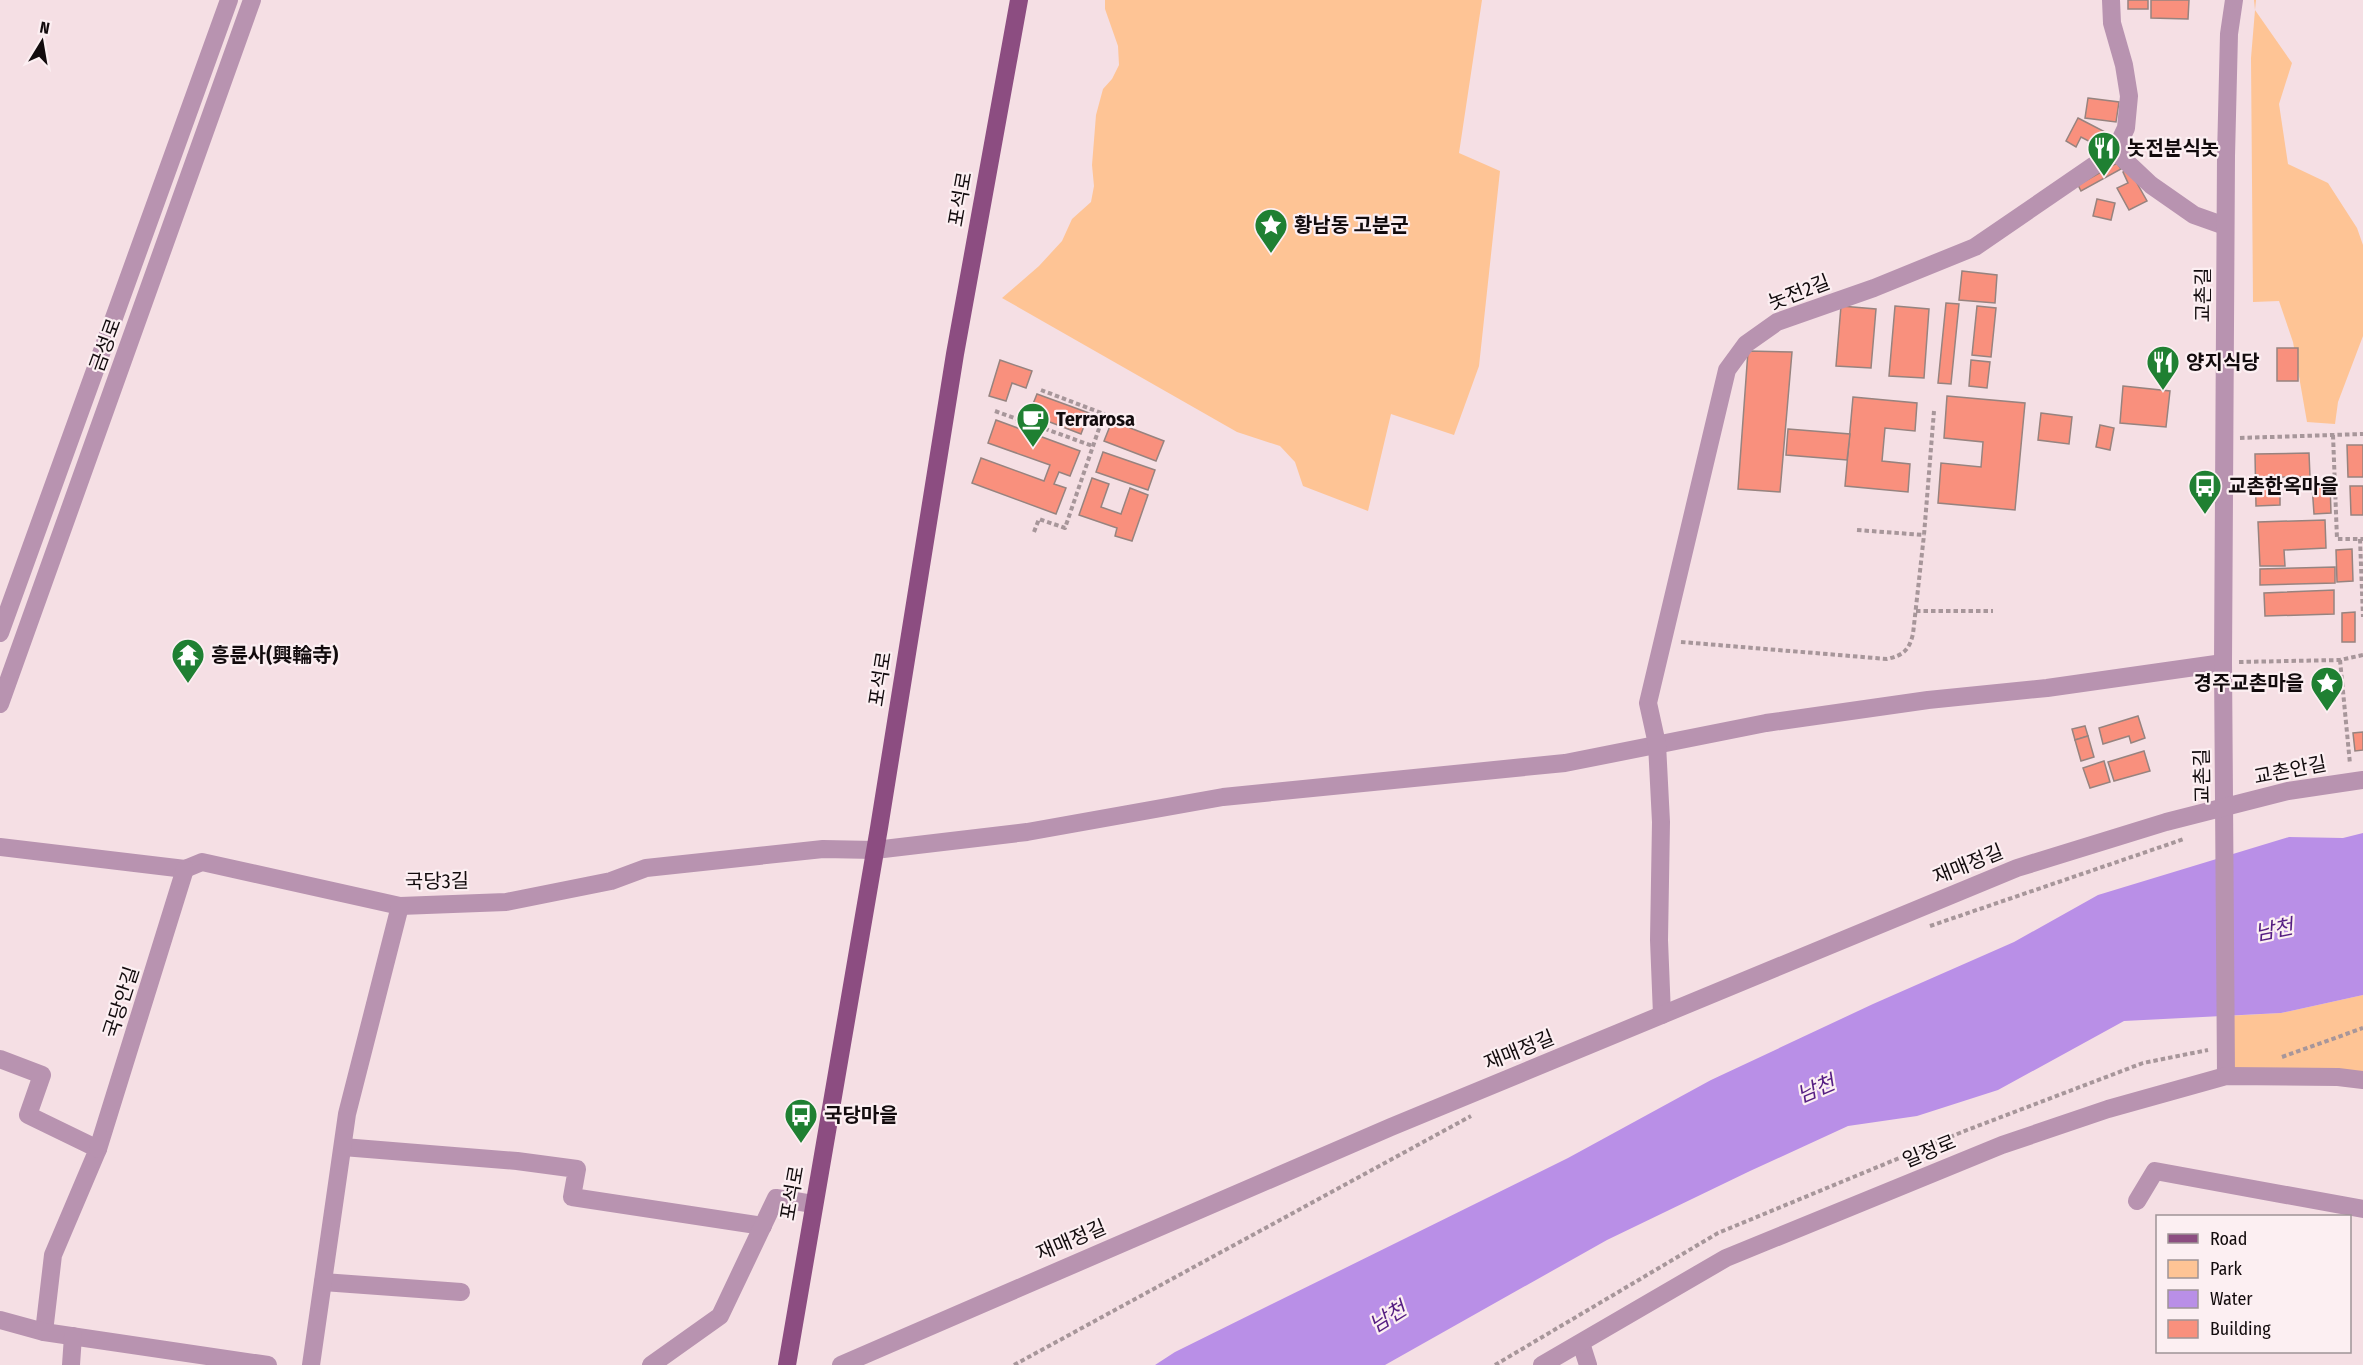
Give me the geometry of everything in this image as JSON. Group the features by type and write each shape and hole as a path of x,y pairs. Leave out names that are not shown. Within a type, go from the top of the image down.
{"main road":[{"name":"포석로","path":"787,1365 875,850 955,354 1019,0"}],"street":[{"name":"금성로","path":"0,633 229,0"},
{"name":"금성로","path":"0,704 252,0"},
{"path":"2111,0 2112,23 2124,65 2129,96 2126,128 2115,151 2151,185 2194,215 2225,226"},
{"name":"교촌길","path":"2226,1076 2223,663 2225,226 2229,34 2234,0"},
{"name":"놋전2길","path":"1662,1015 1659,940 1661,822 1657,744 1648,703 1727,370 1746,344 1777,322 1874,288 1975,247 2115,151"},
{"name":"국당3길","path":"0,848 185,869 202,862 400,906 506,902 611,881 646,868 823,849 875,850 1026,832 1223,797 1565,763 1766,723 1928,700 2047,688 2223,663"},
{"name":"교촌안길","path":"2225,812 2288,791 2357,781"},
{"name":"재매정길","path":"841,1365 1380,1131 2017,868 2166,822 2225,812"},
{"name":"국당안길","path":"44,1332 53,1255 98,1149 185,869"},
{"path":"311,1365 347,1114 400,906"},
{"path":"0,1059 42,1075 28,1115 98,1149"},
{"name":"일정로","path":"1542,1365 1726,1258 2002,1145 2108,1109 2226,1076 2338,1077 2363,1080"},
{"path":"343,1147 517,1161 578,1169 572,1197 763,1226"},
{"path":"2137,1201 2155,1171 2363,1209"},
{"path":"651,1365 720,1316 776,1198 813,1204"},
{"path":"323,1282 461,1292"},
{"path":"0,1320 44,1332 268,1365"},
{"path":"71,1365 73,1336"},
{"path":"1581,1343 1588,1365"}],"path":[{"path":"1034,532 1039,519 1065,528 1104,414 1041,390"},
{"path":"994,411 1093,446"},
{"path":"1662,641 1887,659 1901,656 1909,648 1913,634 1934,411"},
{"path":"2224,438 2363,434"},
{"path":"2333,435 2337,538 2361,539 2363,617"},
{"path":"1857,530 1924,535"},
{"path":"1916,611 1993,611"},
{"path":"2223,663 2340,660 2363,655"},
{"path":"2340,660 2357,781"},
{"path":"1921,930 2192,836"},
{"path":"2279,1058 2363,1028"},
{"path":"1014,1365 1476,1113"}],"green space":[{"name":"황남동 고분군","path":"1105,0 1482,0 1459,153 1500,171 1479,366 1454,435 1391,414 1368,511 1303,486 1295,462 1280,446 1237,432 1002,298 1039,266 1062,241 1072,219 1091,202 1094,186 1092,165 1096,115 1103,89 1112,79 1119,65 1118,46 1105,9"},
{"path":"2255,10 2292,63 2279,104 2288,164 2328,183 2357,228 2363,245 2363,336 2338,402 2335,424 2307,422 2293,342 2279,301 2253,302 2251,58"},
{"path":"2363,995 2363,1080 2226,1076 2226,1016 2281,1013"}],"water":[{"name":"남천","path":"2363,833 2363,995 2281,1013 2124,1021 1998,1090 1917,1116 1848,1126 1750,1171 1607,1240 1385,1365 1155,1365 1175,1352 1568,1158 1711,1080 1873,1004 2014,942 2098,895 2289,837 2343,838"}],"building":[{"path":"2128,0 2148,0 2148,9 2128,9"},
{"path":"2151,0 2189,0 2188,19 2151,18"},
{"path":"2088,98 2119,102 2116,122 2085,118"},
{"path":"2078,118 2109,134 2102,148 2081,137 2076,147 2066,141"},
{"path":"2117,163 2121,169 2081,191 2078,185"},
{"path":"2129,169 2147,201 2129,210 2117,188 2128,183 2123,172"},
{"path":"2097,199 2115,203 2111,220 2093,216"},
{"path":"1962,271 1997,275 1995,303 1959,300"},
{"path":"1946,303 1959,304 1951,384 1938,383"},
{"path":"1841,306 1876,309 1871,368 1836,366"},
{"path":"1895,306 1929,309 1924,378 1889,376"},
{"path":"1977,306 1996,308 1991,357 1972,355"},
{"path":"2277,348 2298,348 2298,381 2277,381"},
{"path":"1748,351 1792,352 1780,492 1738,489"},
{"path":"1000,360 1032,371 1026,388 1012,383 1006,401 989,396"},
{"path":"1971,360 1990,362 1987,388 1969,386"},
{"path":"2123,386 2170,391 2166,427 2120,423"},
{"path":"1037,394 1089,413 1081,434 1029,414"},
{"path":"1947,396 2025,403 2015,510 1938,503 1941,463 1981,467 1983,442 1944,438"},
{"path":"1853,397 1917,403 1915,431 1885,428 1882,461 1910,464 1908,492 1845,486"},
{"path":"2041,413 2072,417 2069,444 2038,440"},
{"path":"996,420 1080,451 1070,476 1059,472 1054,484 1066,488 1056,514 972,483 981,458 1044,481 1050,465 988,443"},
{"path":"1112,421 1164,441 1156,461 1104,441"},
{"path":"2100,425 2114,428 2110,450 2096,447"},
{"path":"1788,429 1850,434 1847,460 1786,455"},
{"path":"2347,445 2363,445 2363,477 2348,477"},
{"path":"1103,452 1155,470 1148,490 1096,472"},
{"path":"2309,453 2310,477 2280,477 2280,505 2256,506 2255,454"},
{"path":"1092,478 1109,484 1101,507 1121,514 1130,488 1148,495 1132,541 1115,536 1117,528 1079,515"},
{"path":"2330,484 2331,513 2314,514 2312,485"},
{"path":"2350,486 2363,486 2363,515 2351,515"},
{"path":"2325,520 2326,548 2284,550 2285,566 2260,566 2258,522"},
{"path":"2352,549 2353,581 2337,582 2336,550"},
{"path":"2335,567 2335,583 2260,585 2260,569"},
{"path":"2334,590 2334,614 2265,616 2264,593"},
{"path":"2355,612 2355,642 2342,642 2342,613"},
{"path":"2138,716 2145,738 2131,743 2129,736 2103,744 2099,728"},
{"path":"2085,726 2088,736 2075,740 2072,729"},
{"path":"2363,732 2363,750 2355,751 2353,733"},
{"path":"2088,736 2094,757 2081,761 2075,740"},
{"path":"2144,751 2150,771 2114,781 2108,762"},
{"path":"2104,761 2110,782 2090,788 2083,768"}],"place":[{"name":"놋전분식놋","path":"2104,177"},
{"name":"황남동 고분군","path":"1271,254"},
{"name":"양지식당","path":"2163,391"},
{"name":"Terrarosa","path":"1033,448"},
{"name":"교촌한옥마을","path":"2205,515"},
{"name":"흥륜사(興輪寺)","path":"188,684"},
{"name":"경주교촌마을","path":"2327,712"},
{"name":"국당마을","path":"801,1144"}]}
